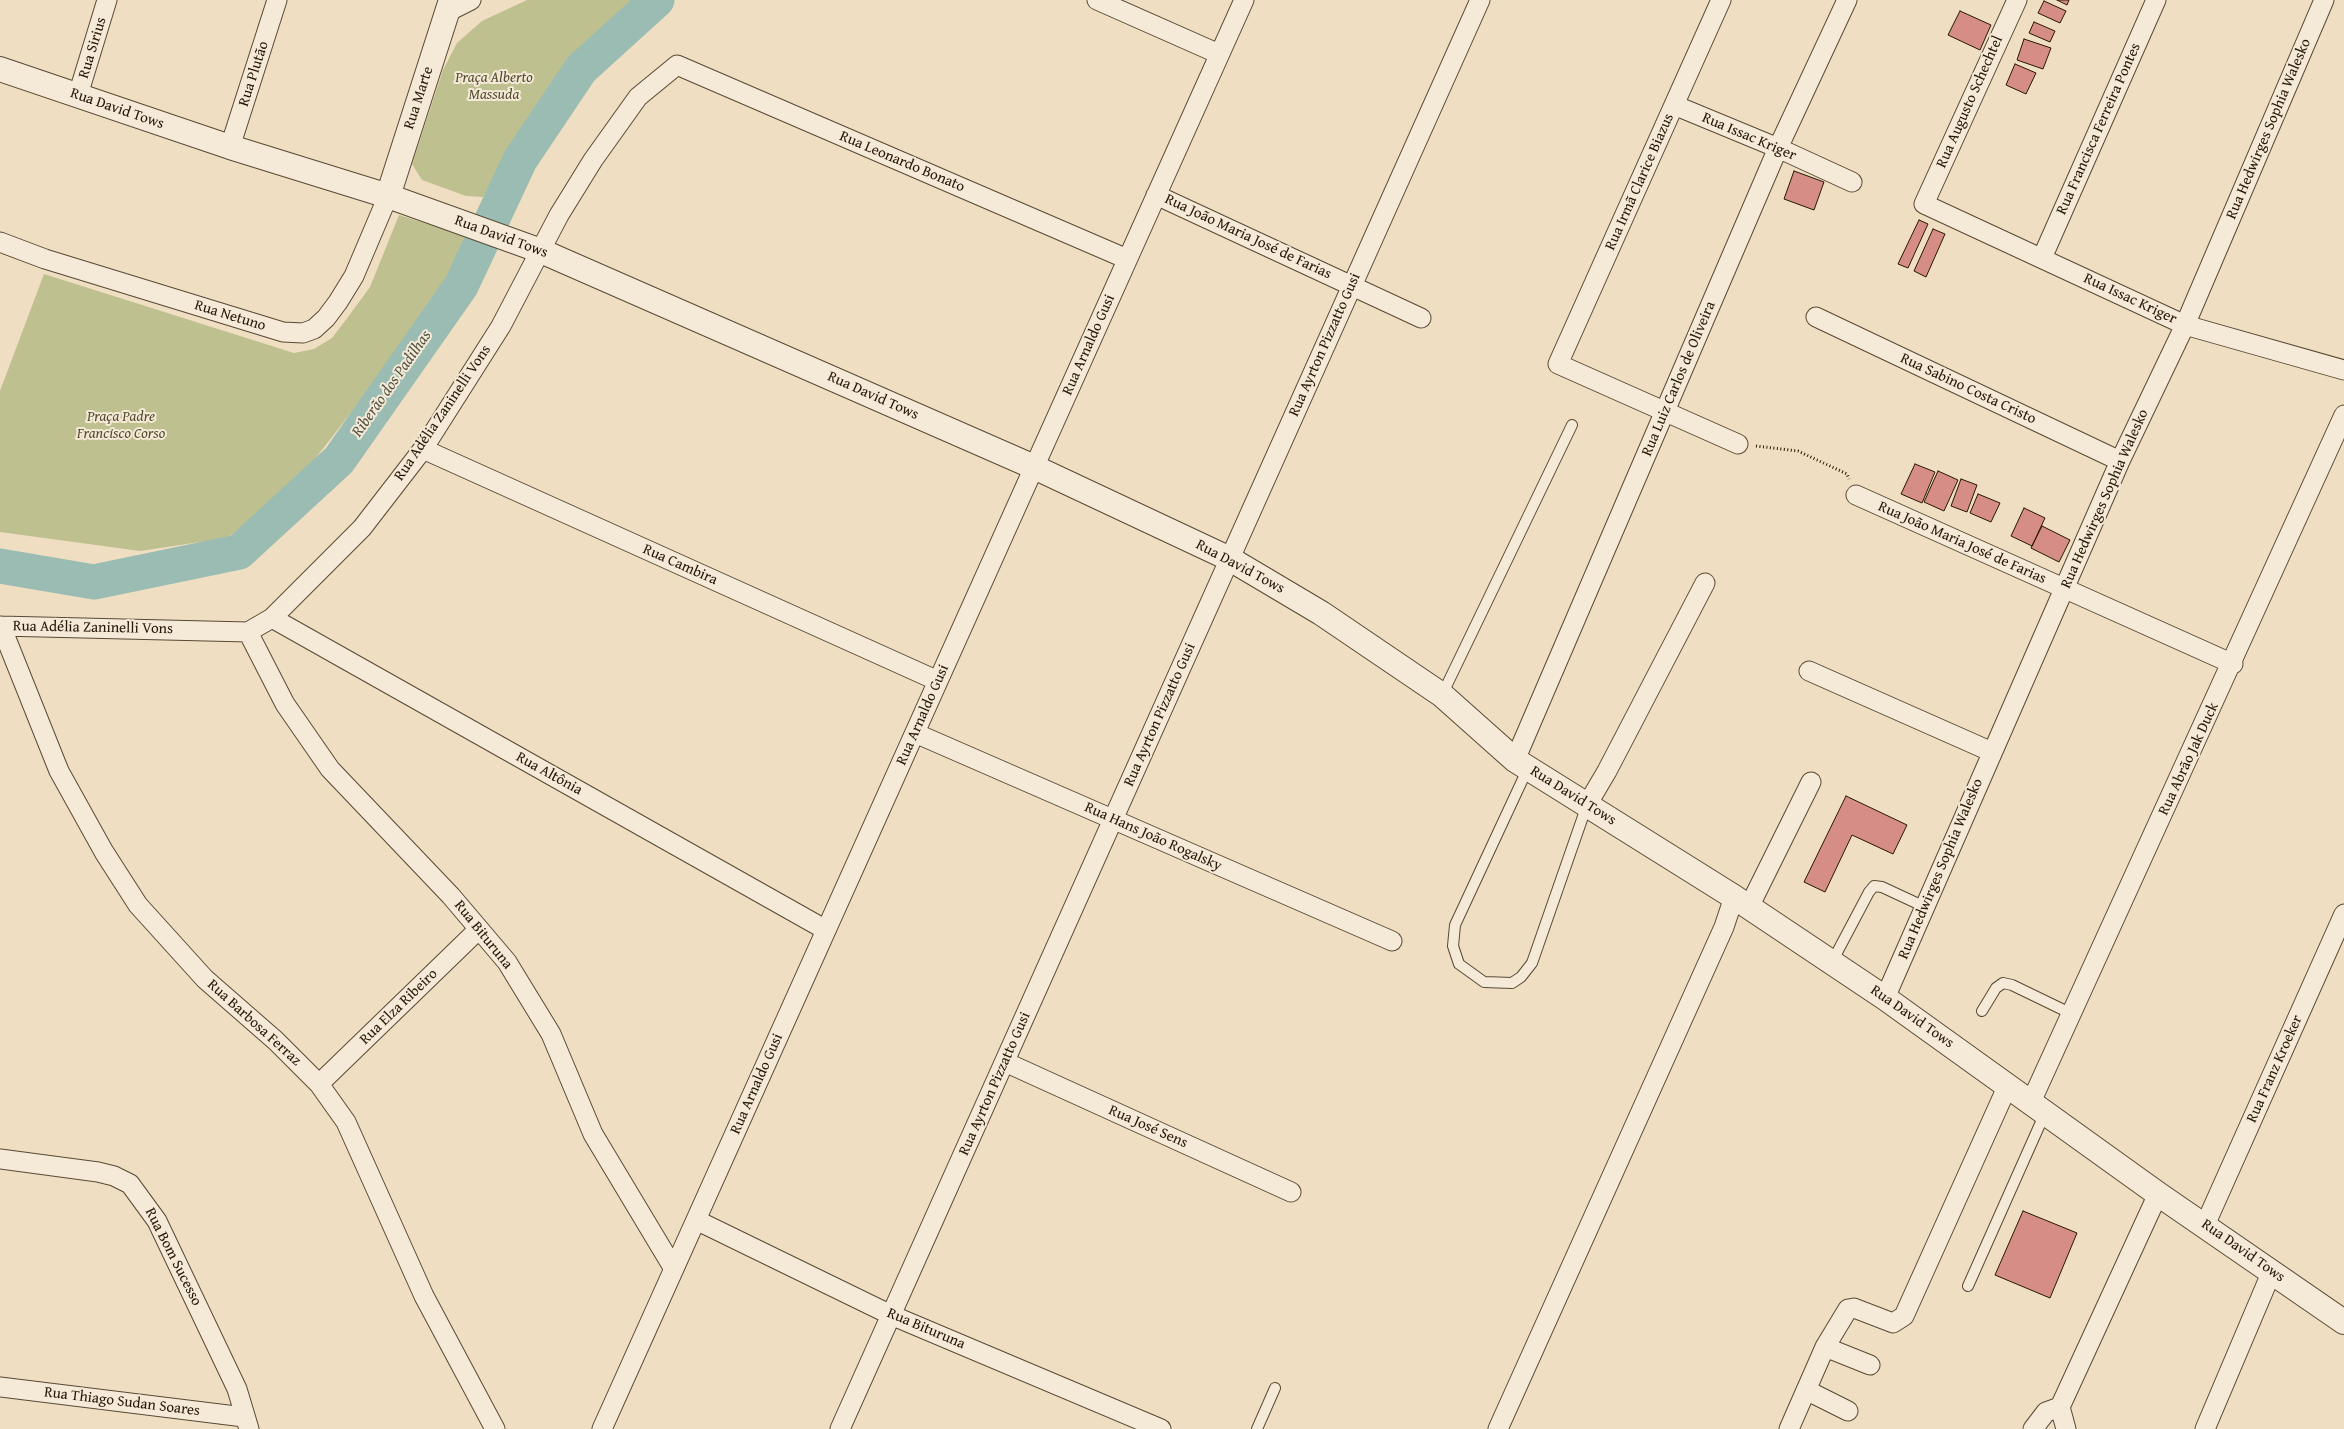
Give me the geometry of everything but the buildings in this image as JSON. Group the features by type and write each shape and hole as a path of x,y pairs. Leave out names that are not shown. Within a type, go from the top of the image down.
{"street":[{"name":"Rua Sirius","path":"78,95 107,0"},
{"name":"Rua Plutão","path":"230,147 277,0"},
{"path":"449,6 471,0"},
{"path":"1097,0 1219,54"},
{"name":"Rua Arnaldo Gusi","path":"602,1429 1244,0"},
{"name":"Rua Ayrton Pizzatto Gusi","path":"840,1429 1480,0"},
{"name":"Rua Irmã Clarice Biazus","path":"1666,410 1558,364 1721,0"},
{"name":"Rua Luiz Carlos de Oliveira","path":"1522,764 1666,410 1778,148 1847,0"},
{"name":"Rua Augusto Schechtel","path":"1924,204 2017,0"},
{"name":"Rua Francisca Ferreira Pontes","path":"2042,258 2156,0"},
{"name":"Rua Hedwirges Sophia Walesko","path":"1885,998 2120,461 2184,325 2324,0"},
{"name":"Rua Marte","path":"388,196 449,6"},
{"name":"Rua Adélia Zaninelli Vons","path":"1,626 248,632 272,618 362,528 423,449 501,326 564,207 638,97 677,65"},
{"name":"Rua Leonardo Bonato","path":"677,65 1127,259"},
{"name":"Rua David Tows","path":"0,69 230,147 388,196 541,251 1034,467 1230,559 1321,613 1442,694 1522,764 1741,902 1832,962 2008,1085 2158,1194 2344,1322"},
{"name":"Rua Issac Kriger","path":"1674,105 1778,148 1852,182"},
{"name":"Rua João Maria José de Farias","path":"1156,195 1420,318"},
{"name":"Rua Netuno","path":"0,242 45,259 283,332 303,334 314,329 326,318 338,302 354,276 388,196"},
{"name":"Rua Issac Kriger","path":"1924,204 2184,325 2344,370"},
{"name":"Rua Sabino Costa Cristo","path":"1816,317 2120,461"},
{"path":"1666,410 1738,444"},
{"name":"Rua Abrão Jak Duck","path":"2038,1107 2072,1014 2233,664 2344,415"},
{"name":"Rua Cambira","path":"423,449 938,681"},
{"name":"Rua João Maria José de Farias","path":"1856,495 2233,664"},
{"path":"1587,805 1607,771 1705,583"},
{"name":"Rua Altônia","path":"272,618 826,930"},
{"name":"Rua Barbosa Ferraz","path":"1,626 59,771 104,852 138,905 205,979 276,1041 319,1084 346,1122 424,1296 495,1429"},
{"name":"Rua Bituruna","path":"248,632 285,704 330,769 451,896 508,962 551,1034 593,1134 674,1269"},
{"path":"1809,671 1992,752"},
{"name":"Rua Hans João Rogalsky","path":"914,734 1392,941"},
{"path":"1498,1429 1724,927 1741,902 1811,782"},
{"name":"Rua Franz Kroeker","path":"2205,1225 2344,914"},
{"name":"Rua Elza Ribeiro","path":"319,1084 479,929"},
{"name":"Rua José Sens","path":"1005,1062 1291,1192"},
{"path":"1789,1429 1825,1347 1845,1312 1851,1308 1893,1322 1904,1316 2008,1085"},
{"name":"Rua Bom Sucesso","path":"0,1159 98,1172 114,1176 130,1184 146,1202 157,1220 230,1375 247,1423"},
{"path":"2066,1429 2060,1407 2158,1194"},
{"name":"Rua Bituruna","path":"696,1220 891,1315 1161,1429"},
{"path":"2205,1429 2272,1271"},
{"path":"1825,1347 1870,1365"},
{"name":"Rua Thiago Sudan Soares","path":"0,1387 247,1423"},
{"path":"1806,1390 1848,1411"},
{"path":"2033,1429 2046,1412 2060,1407"}],"lane":[{"path":"1442,694 1572,425"},
{"path":"1522,764 1455,925 1453,946 1459,964 1484,982 1512,983 1521,977 1532,963 1587,805"},
{"path":"1832,962 1874,886 1882,886 1925,907"},
{"path":"1982,1010 1996,988 2003,983 2012,985 2072,1014"},
{"path":"1968,1286 2038,1107"},
{"path":"1257,1429 1275,1388"}],"path":[{"path":"1738,444 1798,451 1847,474 1856,495"}],"green space":[{"name":"Praça Alberto Massuda","path":"527,0 642,0 579,53 561,78 530,132 483,197 466,196 422,180 412,164 443,70 457,43 482,21"},
{"name":"Praça Padre Francisco Corso","path":"399,215 465,236 446,283 364,396 293,487 227,538 140,551 0,532 0,391 44,274 294,353 314,349 332,338 348,317 370,287"}],"waterway":[{"name":"Riberão dos Padilhas","path":"0,566 94,582 239,552 339,460 461,286 520,160 581,69 657,0"}]}
